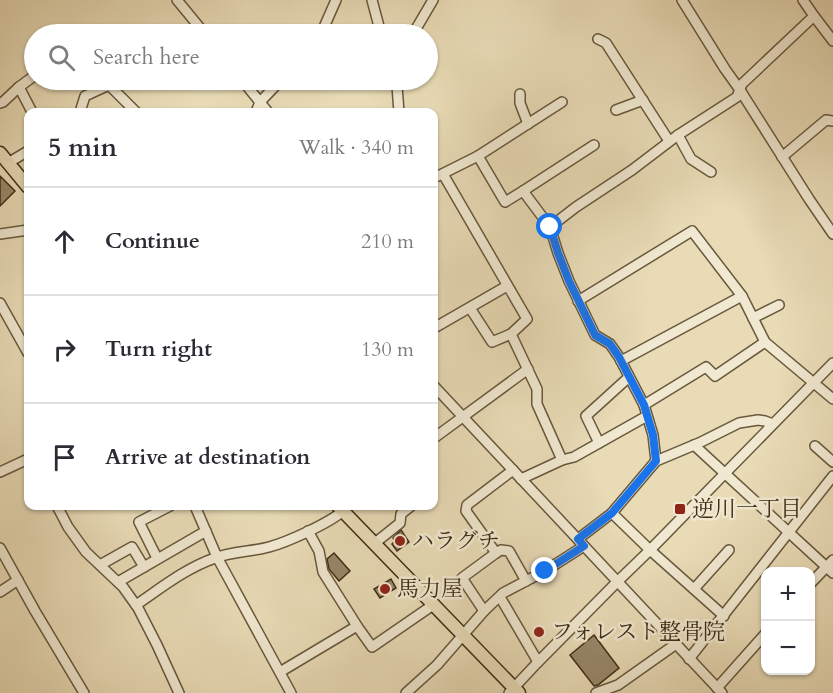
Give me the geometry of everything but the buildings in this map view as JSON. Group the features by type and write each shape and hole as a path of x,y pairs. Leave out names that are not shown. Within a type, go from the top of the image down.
{"main road":[{"path":"3,159 24,183"},
{"path":"343,510 514,691"}],"street":[{"path":"177,0 197,24"},
{"path":"325,24 336,0"},
{"path":"372,0 378,24"},
{"path":"419,24 433,0"},
{"path":"682,0 833,234"},
{"path":"804,0 833,41"},
{"path":"550,227 632,170 669,141 737,97 742,84 814,16"},
{"path":"598,39 606,43 669,141"},
{"path":"0,103 24,83"},
{"path":"19,87 30,108"},
{"path":"81,108 85,96 94,90"},
{"path":"113,90 132,108"},
{"path":"250,90 265,108"},
{"path":"258,108 271,90"},
{"path":"398,90 399,108"},
{"path":"520,94 520,103 528,124"},
{"path":"616,110 643,100"},
{"path":"438,176 478,156 562,102"},
{"path":"782,157 826,120 833,121"},
{"path":"678,135 691,159 711,172"},
{"path":"478,156 505,202 594,145"},
{"path":"3,159 24,152"},
{"path":"443,174 527,320 511,334 492,342 470,308"},
{"path":"523,191 550,227 558,253 595,335 610,344 644,405 653,435 656,461"},
{"path":"0,234 24,231"},
{"path":"578,301 692,231 741,296 765,342 833,399"},
{"path":"438,326 507,286"},
{"path":"621,361 741,296"},
{"path":"0,303 24,346"},
{"path":"753,318 779,305"},
{"path":"511,334 537,389 537,404 561,460"},
{"path":"644,405 706,367 714,376 765,342"},
{"path":"514,691 538,662 833,363"},
{"path":"438,435 528,369"},
{"path":"599,443 586,416 629,377"},
{"path":"438,390 719,690 761,638"},
{"path":"521,479 561,460 573,457 648,416"},
{"path":"408,693 503,593 545,571 581,543 612,513 656,461 739,423 758,420 773,424"},
{"path":"694,445 831,567 815,580"},
{"path":"815,446 833,462"},
{"path":"0,472 24,461"},
{"path":"496,553 466,511 467,506 513,470"},
{"path":"689,659 833,476"},
{"path":"59,510 86,552 123,587 136,605 158,645 179,693"},
{"path":"157,558 139,522 162,510"},
{"path":"197,510 217,557 291,693"},
{"path":"136,605 186,570 217,557 270,547 308,531 338,510"},
{"path":"375,543 400,523 401,514 406,510"},
{"path":"612,513 724,616"},
{"path":"118,582 206,531"},
{"path":"308,531 319,551 323,572 372,647 433,605"},
{"path":"100,565 132,547 144,567"},
{"path":"0,548 84,693"},
{"path":"484,611 462,578 496,553 501,550 509,551 526,581"},
{"path":"694,589 729,550"},
{"path":"0,591 18,580"},
{"path":"500,597 538,662"},
{"path":"280,672 357,626"},
{"path":"596,693 618,685 676,644"}],"place":[{"name":"逆川一丁目","path":"680,509"},
{"name":"ハラグチ","path":"400,541"},
{"name":"馬力屋","path":"385,589"},
{"name":"フォレスト整骨院","path":"539,632"}],"route":[{"path":"545,571 584,546 578,539 612,513 656,461 653,435 644,405 610,344 595,335 569,281 550,227"}]}
